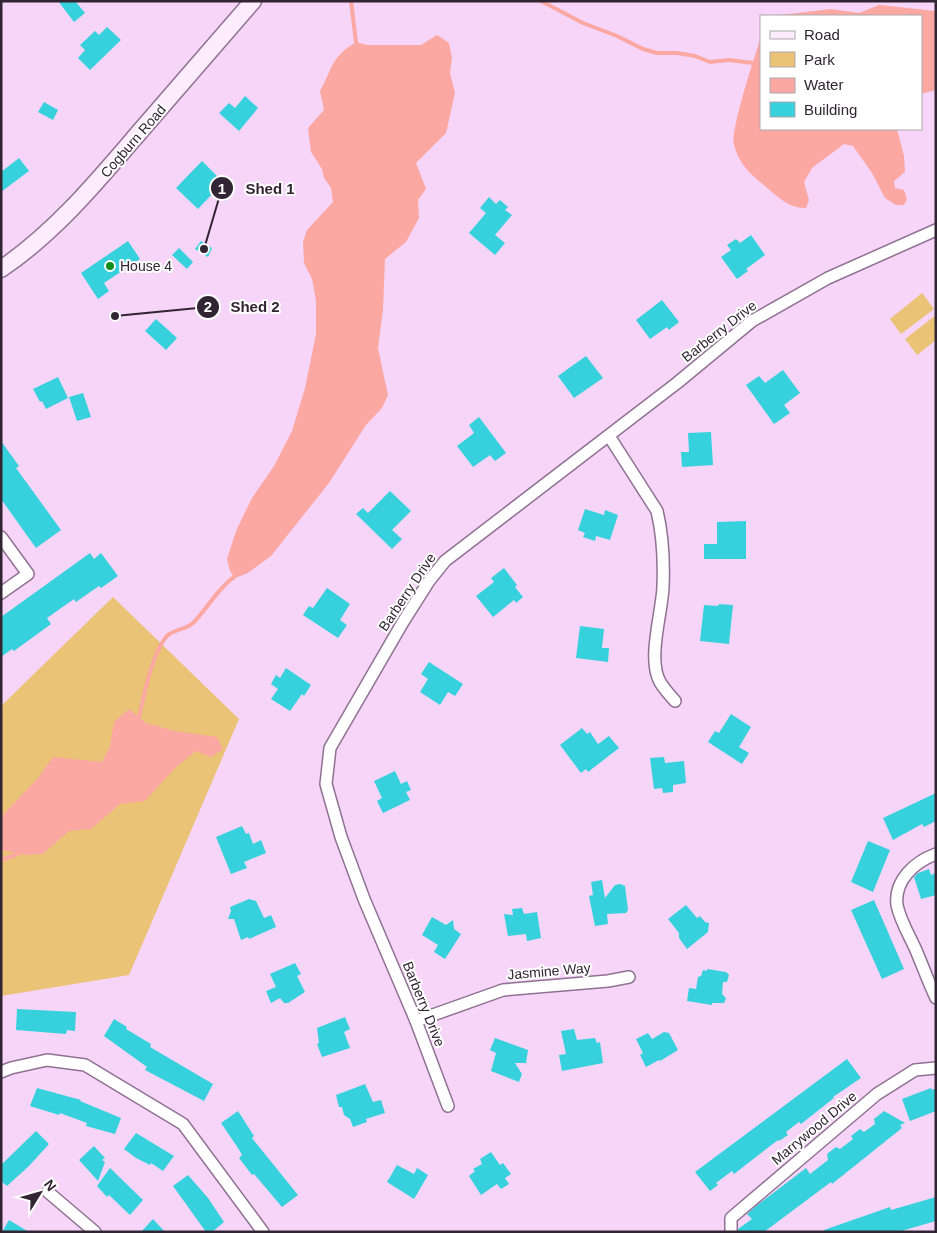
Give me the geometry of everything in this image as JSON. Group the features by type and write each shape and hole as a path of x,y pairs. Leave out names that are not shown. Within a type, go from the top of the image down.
{"street":[{"name":"Cogburn Road","path":"1,269 33,245 56,224 96,182 253,1"},
{"name":"Barberry Drive","path":"448,1106 416,1021 375,927 341,837 326,784 330,748 403,622 445,560 609,436 752,321 828,278 936,230"},
{"path":"609,436 657,511 660,522 663,589 654,655 660,682 675,700"},
{"path":"1,537 28,574 1,593"},
{"path":"936,854 926,858 911,869 899,884 897,905 906,931 936,998"},
{"name":"Jasmine Way","path":"416,1021 503,990 608,981 629,977"},
{"path":"1,1072 47,1060 84,1065 183,1124 263,1232"},
{"name":"Marrywood Drive","path":"731,1232 731,1218 877,1094 915,1070 936,1068"},
{"path":"48,1192 95,1232"}],"green space":[{"path":"922,293 934,309 901,334 890,319"},
{"path":"936,315 936,340 917,355 905,339"},
{"path":"113,597 239,719 129,975 1,996 1,706"}],"water":[{"path":"879,5 936,11 936,90 922,94 922,15 781,15 831,9 859,13"},
{"path":"437,35 449,43 452,58 450,73 455,93 446,133 416,163 426,189 418,200 419,218 406,242 385,259 383,310 378,348 388,395 382,408 366,425 329,483 271,556 248,573 235,578 230,571 227,559 236,531 252,498 274,466 292,431 305,388 316,334 316,301 312,279 304,263 303,242 307,230 333,202 331,188 311,152 308,128 324,110 320,91 337,58 356,42 367,45 421,45"},
{"path":"760,40 760,130 897,130 904,156 905,172 894,181 895,188 904,190 907,199 904,205 896,205 885,198 872,173 853,146 844,144 812,168 804,182 809,200 806,208 795,207 784,202 747,169 736,152 734,137 744,93"},
{"path":"129,709 146,723 175,731 217,737 223,749 211,757 196,751 175,768 145,801 120,804 91,829 69,831 43,854 25,855 1,850 1,817 38,778 53,757 102,762 110,746 114,722"}],"building":[{"path":"58,1 75,1 85,13 74,22"},
{"path":"107,27 121,40 90,70 78,58 85,50 80,45 95,31 99,35"},
{"path":"245,96 258,108 239,131 219,113 229,103 235,108"},
{"path":"44,102 58,110 53,120 38,112"},
{"path":"19,158 29,171 1,192 1,172"},
{"path":"202,161 234,193 225,201 215,191 198,209 176,188"},
{"path":"489,197 496,204 500,200 508,207 505,210 512,215 495,235 505,243 495,255 469,233 486,213 480,208"},
{"path":"751,235 765,255 746,269 748,271 737,279 721,257 731,250 727,245 736,239 740,243"},
{"name":"House 4","path":"128,241 140,259 104,283 109,291 98,299 81,273"},
{"path":"201,241 212,248 208,257 195,249"},
{"path":"179,248 193,262 187,269 172,255"},
{"path":"662,300 679,322 669,330 667,327 650,339 636,320"},
{"path":"156,319 177,338 166,350 145,331"},
{"path":"586,356 603,378 574,398 558,376"},
{"path":"783,370 800,393 784,405 790,413 774,424 746,385 759,376 765,383"},
{"path":"58,377 68,398 46,409 33,389"},
{"path":"83,393 91,417 77,421 69,397"},
{"path":"479,417 506,453 495,461 490,455 473,467 457,446 474,433 469,425"},
{"path":"711,432 713,465 682,467 681,452 689,452 688,433"},
{"path":"1,441 19,466 16,468 61,530 36,548 1,499"},
{"path":"390,491 411,511 392,530 402,539 392,549 356,514 363,508 368,513"},
{"path":"585,509 604,515 605,510 618,515 610,540 596,536 595,541 583,537 585,533 578,530"},
{"path":"746,521 746,559 704,559 704,544 717,544 717,522"},
{"path":"90,553 94,559 101,553 118,576 76,602 74,599 47,618 51,624 14,651 12,649 1,657 1,617"},
{"path":"504,568 517,585 515,587 523,597 516,603 514,600 493,617 476,596 494,582 491,578"},
{"path":"327,588 350,604 340,620 347,625 338,638 303,615 309,606 313,608"},
{"path":"719,604 733,605 729,644 700,641 704,605 718,606"},
{"path":"580,626 604,629 602,648 609,648 608,662 576,658"},
{"path":"429,662 463,684 455,696 448,692 440,705 420,692 428,679 421,674"},
{"path":"286,668 311,685 290,711 271,699 278,689 271,684 276,675 280,678"},
{"path":"731,714 751,727 739,747 749,753 742,764 708,742 715,731 719,733"},
{"path":"582,728 587,734 590,732 598,744 609,736 619,748 588,772 586,769 581,773 560,745"},
{"path":"664,757 665,763 684,761 686,783 673,785 673,792 663,793 662,788 654,789 650,758"},
{"path":"395,771 401,784 407,781 411,790 406,792 410,800 383,813 377,801 382,798 374,781"},
{"path":"936,793 936,821 924,827 922,824 893,840 883,818"},
{"path":"242,826 246,834 249,833 253,844 261,840 266,853 244,862 247,868 231,874 216,837"},
{"path":"868,841 890,850 873,892 851,882"},
{"path":"929,869 931,875 936,873 936,895 921,899 914,877 918,873"},
{"path":"602,880 605,898 615,885 625,886 628,910 626,913 607,914 608,924 595,926 589,896 593,895 591,882"},
{"path":"249,899 256,901 264,918 271,915 276,927 249,939 248,937 241,940 234,919 228,919 231,911 230,907"},
{"path":"874,900 904,969 882,979 851,910"},
{"path":"686,905 697,918 700,916 705,922 709,923 708,932 687,949 679,938 679,933 668,919"},
{"path":"522,908 524,914 537,912 541,938 527,941 526,934 508,936 504,914 513,915 512,909"},
{"path":"432,917 446,925 453,920 454,929 461,934 445,959 434,952 438,945 422,935"},
{"path":"295,963 301,974 297,976 305,992 288,1003 284,1003 280,998 271,1003 266,991 276,987 270,974"},
{"path":"707,969 726,972 729,975 727,982 723,982 722,994 726,998 724,1003 712,1003 712,1005 687,1001 689,988 696,989 698,977 701,976 703,970 707,971"},
{"path":"17,1009 76,1012 75,1031 67,1030 66,1034 16,1030"},
{"path":"345,1017 350,1029 344,1032 350,1048 322,1057 317,1044 319,1043 317,1028"},
{"path":"114,1019 127,1027 126,1029 151,1044 150,1047 213,1084 204,1101 145,1070 147,1067 104,1036"},
{"path":"574,1029 577,1040 595,1038 597,1043 600,1042 603,1063 562,1071 559,1055 566,1054 561,1031"},
{"path":"664,1032 669,1033 678,1050 646,1067 640,1055 643,1053 636,1039 648,1033 652,1039"},
{"path":"495,1038 528,1050 526,1063 515,1063 522,1074 519,1082 491,1071 496,1053 490,1050"},
{"path":"847,1059 861,1078 833,1097 801,1124 799,1122 786,1132 788,1135 778,1140 734,1174 732,1171 716,1183 718,1185 710,1191 695,1172"},
{"path":"365,1084 373,1102 381,1100 385,1113 366,1119 367,1122 353,1127 350,1119 344,1115 342,1107 339,1107 336,1095"},
{"path":"37,1088 81,1100 121,1118 115,1134 86,1126 87,1123 60,1113 59,1115 30,1106"},
{"path":"931,1088 932,1090 936,1088 936,1111 910,1121 902,1099"},
{"path":"238,1111 254,1136 252,1138 298,1195 282,1207 239,1158 242,1155 221,1123"},
{"path":"884,1111 905,1123 900,1125 902,1128 832,1184 831,1182 764,1232 738,1232 738,1229 752,1219 747,1214 756,1206 806,1168 810,1174 828,1160 827,1154 836,1147 840,1149 853,1139 851,1136 860,1129 864,1132 875,1124 874,1119"},
{"path":"36,1131 49,1144 7,1186 1,1181 1,1165"},
{"path":"136,1133 174,1156 163,1171 151,1163 150,1165 136,1158 124,1149"},
{"path":"94,1146 105,1158 102,1160 105,1162 98,1181 79,1160"},
{"path":"491,1152 500,1165 503,1163 511,1174 505,1178 509,1184 501,1189 497,1184 481,1195 469,1176 475,1171 473,1169 482,1164 480,1159"},
{"path":"397,1165 414,1174 417,1168 428,1175 414,1199 387,1182"},
{"path":"110,1168 143,1200 130,1215 109,1195 107,1197 97,1186"},
{"path":"188,1175 208,1198 224,1222 212,1232 206,1232 173,1186"},
{"path":"936,1197 936,1221 898,1232 824,1232 824,1230 890,1207 891,1210"},
{"path":"153,1219 165,1232 141,1232"},
{"path":"9,1220 29,1232 2,1232"}],"waterway":[{"path":"351,1 356,42"},
{"path":"541,1 583,23 617,36 643,49 657,53 677,53 695,56 710,62 729,60 760,64"},
{"path":"139,717 146,687 161,644 172,632 193,623 222,587 234,577"},
{"path":"1,860 18,854"}],"place":[{"name":"Shed 1","path":"204,249"},
{"name":"House 4","path":"110,266"},
{"name":"Shed 2","path":"115,316"}]}
